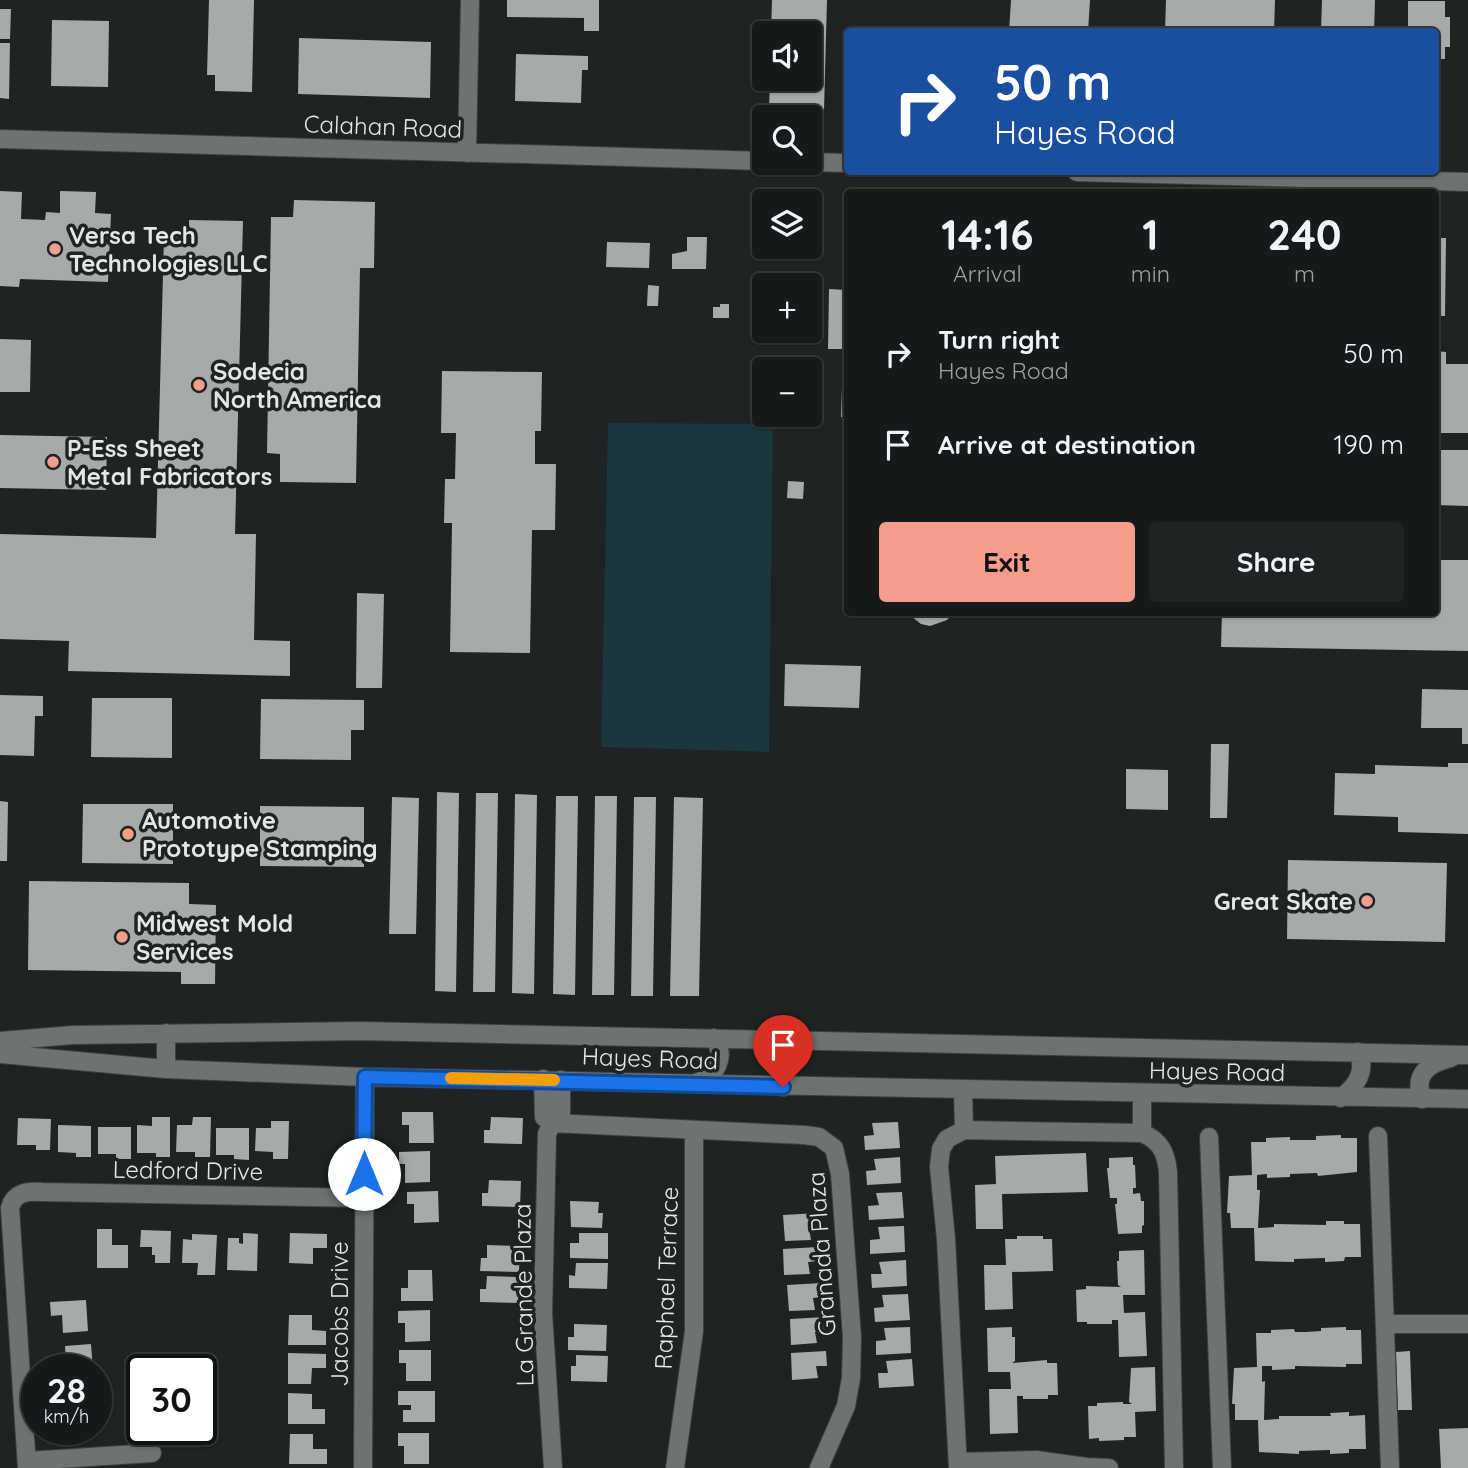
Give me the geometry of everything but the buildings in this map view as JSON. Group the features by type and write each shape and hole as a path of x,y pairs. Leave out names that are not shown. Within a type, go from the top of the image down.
{"street":[{"path":"467,153 470,0"},
{"name":"Calahan Road","path":"0,139 752,161"},
{"path":"822,162 844,163"},
{"path":"1194,175 1468,182"},
{"name":"Hayes Road","path":"0,1041 48,1036 366,1031 1468,1055"},
{"path":"166,1033 166,1069"},
{"path":"693,1084 709,1077 716,1069 719,1052 714,1038"},
{"path":"783,1087 779,1071 780,1059 791,1048 809,1040"},
{"path":"1340,1098 1352,1089 1360,1076 1362,1063 1358,1052"},
{"name":"Hayes Road","path":"0,1054 166,1069 365,1077 1468,1100"},
{"path":"1422,1099 1419,1086 1422,1073 1427,1067 1446,1059 1468,1055"},
{"name":"Jacobs Drive","path":"363,1468 365,1077"},
{"name":"La Grande Plaza","path":"552,1079 544,1117 552,1123 547,1134 543,1312 553,1468"},
{"path":"963,1090 964,1130"},
{"path":"1142,1094 1142,1133"},
{"name":"Granada Plaza","path":"552,1123 819,1138 834,1148 838,1158 852,1337 851,1378 846,1406 819,1468"},
{"name":"Raphael Terrace","path":"675,1468 694,1332 694,1130"},
{"path":"1109,1468 1036,1460 958,1465 946,1239 939,1167 941,1149 947,1139 964,1130 1142,1133 1161,1145 1168,1172 1174,1468"},
{"path":"1378,1136 1390,1468"},
{"path":"1209,1137 1222,1468"},
{"name":"Ledford Drive","path":"27,1464 11,1214 13,1200 20,1194 30,1191 364,1198"},
{"path":"1385,1324 1468,1324"},
{"path":"27,1464 152,1453"}],"shaded area":[{"path":"608,423 752,424 752,427 773,427 769,752 601,747"}],"slow traffic":[{"path":"451,1078 554,1080"}],"place":[{"name":"Versa Tech Technologies LLC","path":"55,249"},
{"name":"Sodecia North America","path":"199,385"},
{"name":"P-Ess Sheet Metal Fabricators","path":"53,462"},
{"name":"Automotive Prototype Stamping","path":"128,834"},
{"name":"Great Skate","path":"1367,901"},
{"name":"Midwest Mold Services","path":"122,937"}],"route":[{"path":"364,1174 365,1077 543,1079 783,1087"}]}
